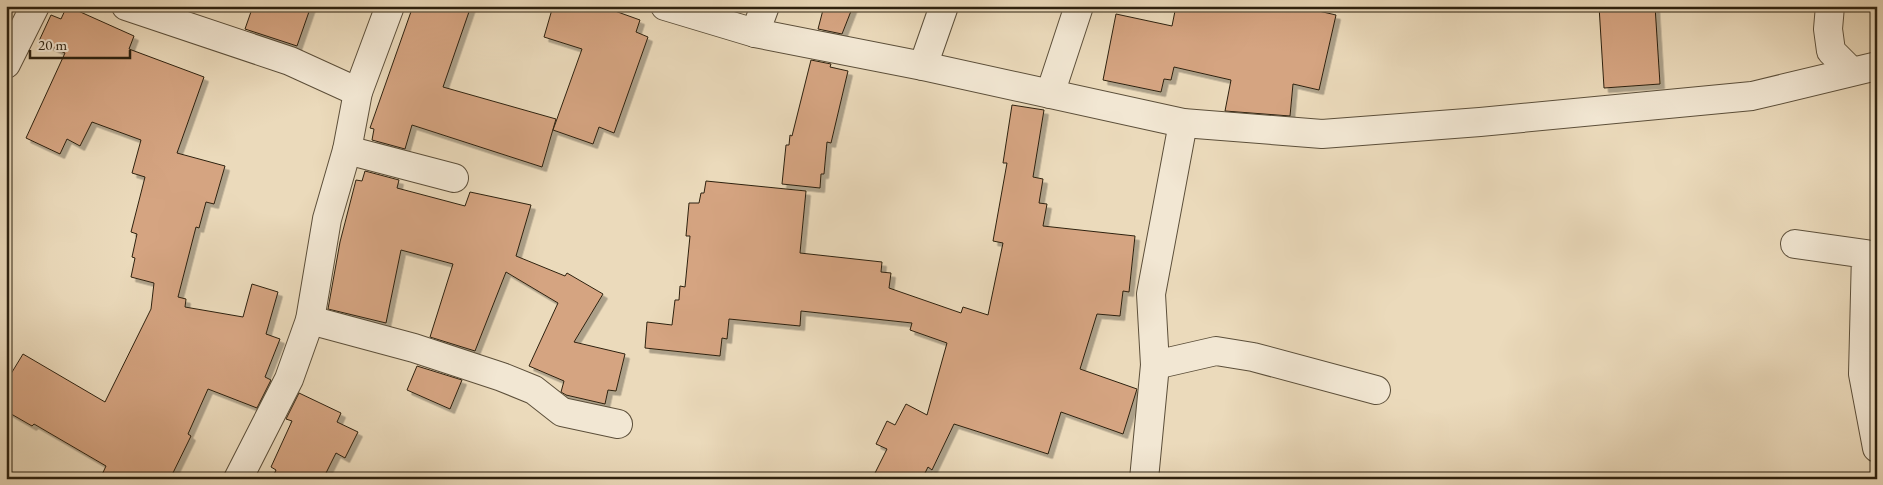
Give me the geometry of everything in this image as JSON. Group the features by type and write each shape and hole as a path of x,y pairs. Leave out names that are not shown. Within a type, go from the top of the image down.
{"street":[{"path":"6,64 35,6"},
{"path":"126,6 290,61 358,92"},
{"path":"238,479 289,379 310,320 327,220 347,150 358,92 390,6"},
{"path":"665,6 755,33 923,66 1183,123 1322,134 1480,122 1752,96 1864,68"},
{"path":"755,33 765,6"},
{"path":"923,66 944,6"},
{"path":"1050,94 1079,6"},
{"path":"1830,6 1828,29 1831,51 1864,68"},
{"path":"1144,479 1155,365 1151,294 1183,123"},
{"path":"347,150 454,178"},
{"path":"1795,244 1866,254 1863,374 1877,448"},
{"path":"310,320 414,348 502,377 534,390 562,412 618,424"},
{"path":"1155,365 1216,351 1253,358 1376,390"}],"building":[{"path":"67,6 134,36 129,49 204,77 177,153 225,166 214,204 206,202 199,228 196,227 178,297 186,299 185,307 243,317 252,284 278,292 266,334 280,339 265,377 271,380 257,408 208,389 188,434 191,436 170,479 100,479 106,466 34,424 32,426 6,411 6,382 23,354 105,402 151,309 154,283 131,277 135,258 132,257 137,234 131,232 145,177 132,173 141,140 92,122 80,146 67,139 60,154 26,138 65,53 39,41 51,15 61,19"},
{"path":"253,6 311,6 297,46 245,29"},
{"path":"413,6 471,6 443,87 556,119 542,167 412,125 405,149 372,140 374,129 370,128"},
{"path":"553,6 601,6 640,20 636,32 648,37 614,133 599,127 593,144 553,130 582,49 544,37"},
{"path":"824,6 853,6 842,34 818,29"},
{"path":"1176,6 1297,6 1336,15 1319,90 1293,84 1290,116 1225,111 1231,80 1174,67 1171,80 1164,79 1161,92 1103,80 1116,14 1172,26"},
{"path":"1599,6 1655,6 1660,84 1604,88"},
{"path":"811,60 831,64 830,67 848,71 831,143 827,142 824,174 821,174 820,188 782,184 786,145 789,145 790,135 792,136"},
{"path":"1012,105 1044,110 1033,177 1043,179 1039,203 1047,204 1043,226 1135,236 1129,292 1123,291 1120,316 1097,314 1080,369 1137,389 1123,434 1061,412 1048,454 954,424 932,470 928,467 922,479 872,479 887,449 876,444 887,421 895,425 906,404 927,415 947,343 910,330 912,323 801,311 800,326 729,319 727,339 722,338 720,356 645,348 647,322 672,325 675,300 679,300 680,286 685,287 690,236 686,236 689,203 699,203 701,193 704,193 706,181 806,191 800,253 882,262 881,272 891,273 889,288 961,313 963,307 988,315 1003,243 993,241 1007,163 1003,163"},
{"path":"365,171 399,180 397,188 465,206 470,192 531,205 516,256 565,276 567,273 603,294 574,342 625,354 616,391 608,390 605,404 566,395 561,392 564,381 529,366 558,303 506,272 475,351 430,337 453,264 401,250 386,323 328,309 340,242 356,180 362,181"},
{"path":"417,366 462,380 450,409 407,390"},
{"path":"299,393 341,413 337,422 358,432 345,458 336,453 323,479 272,479 276,470 271,467 292,421 286,419"}]}
